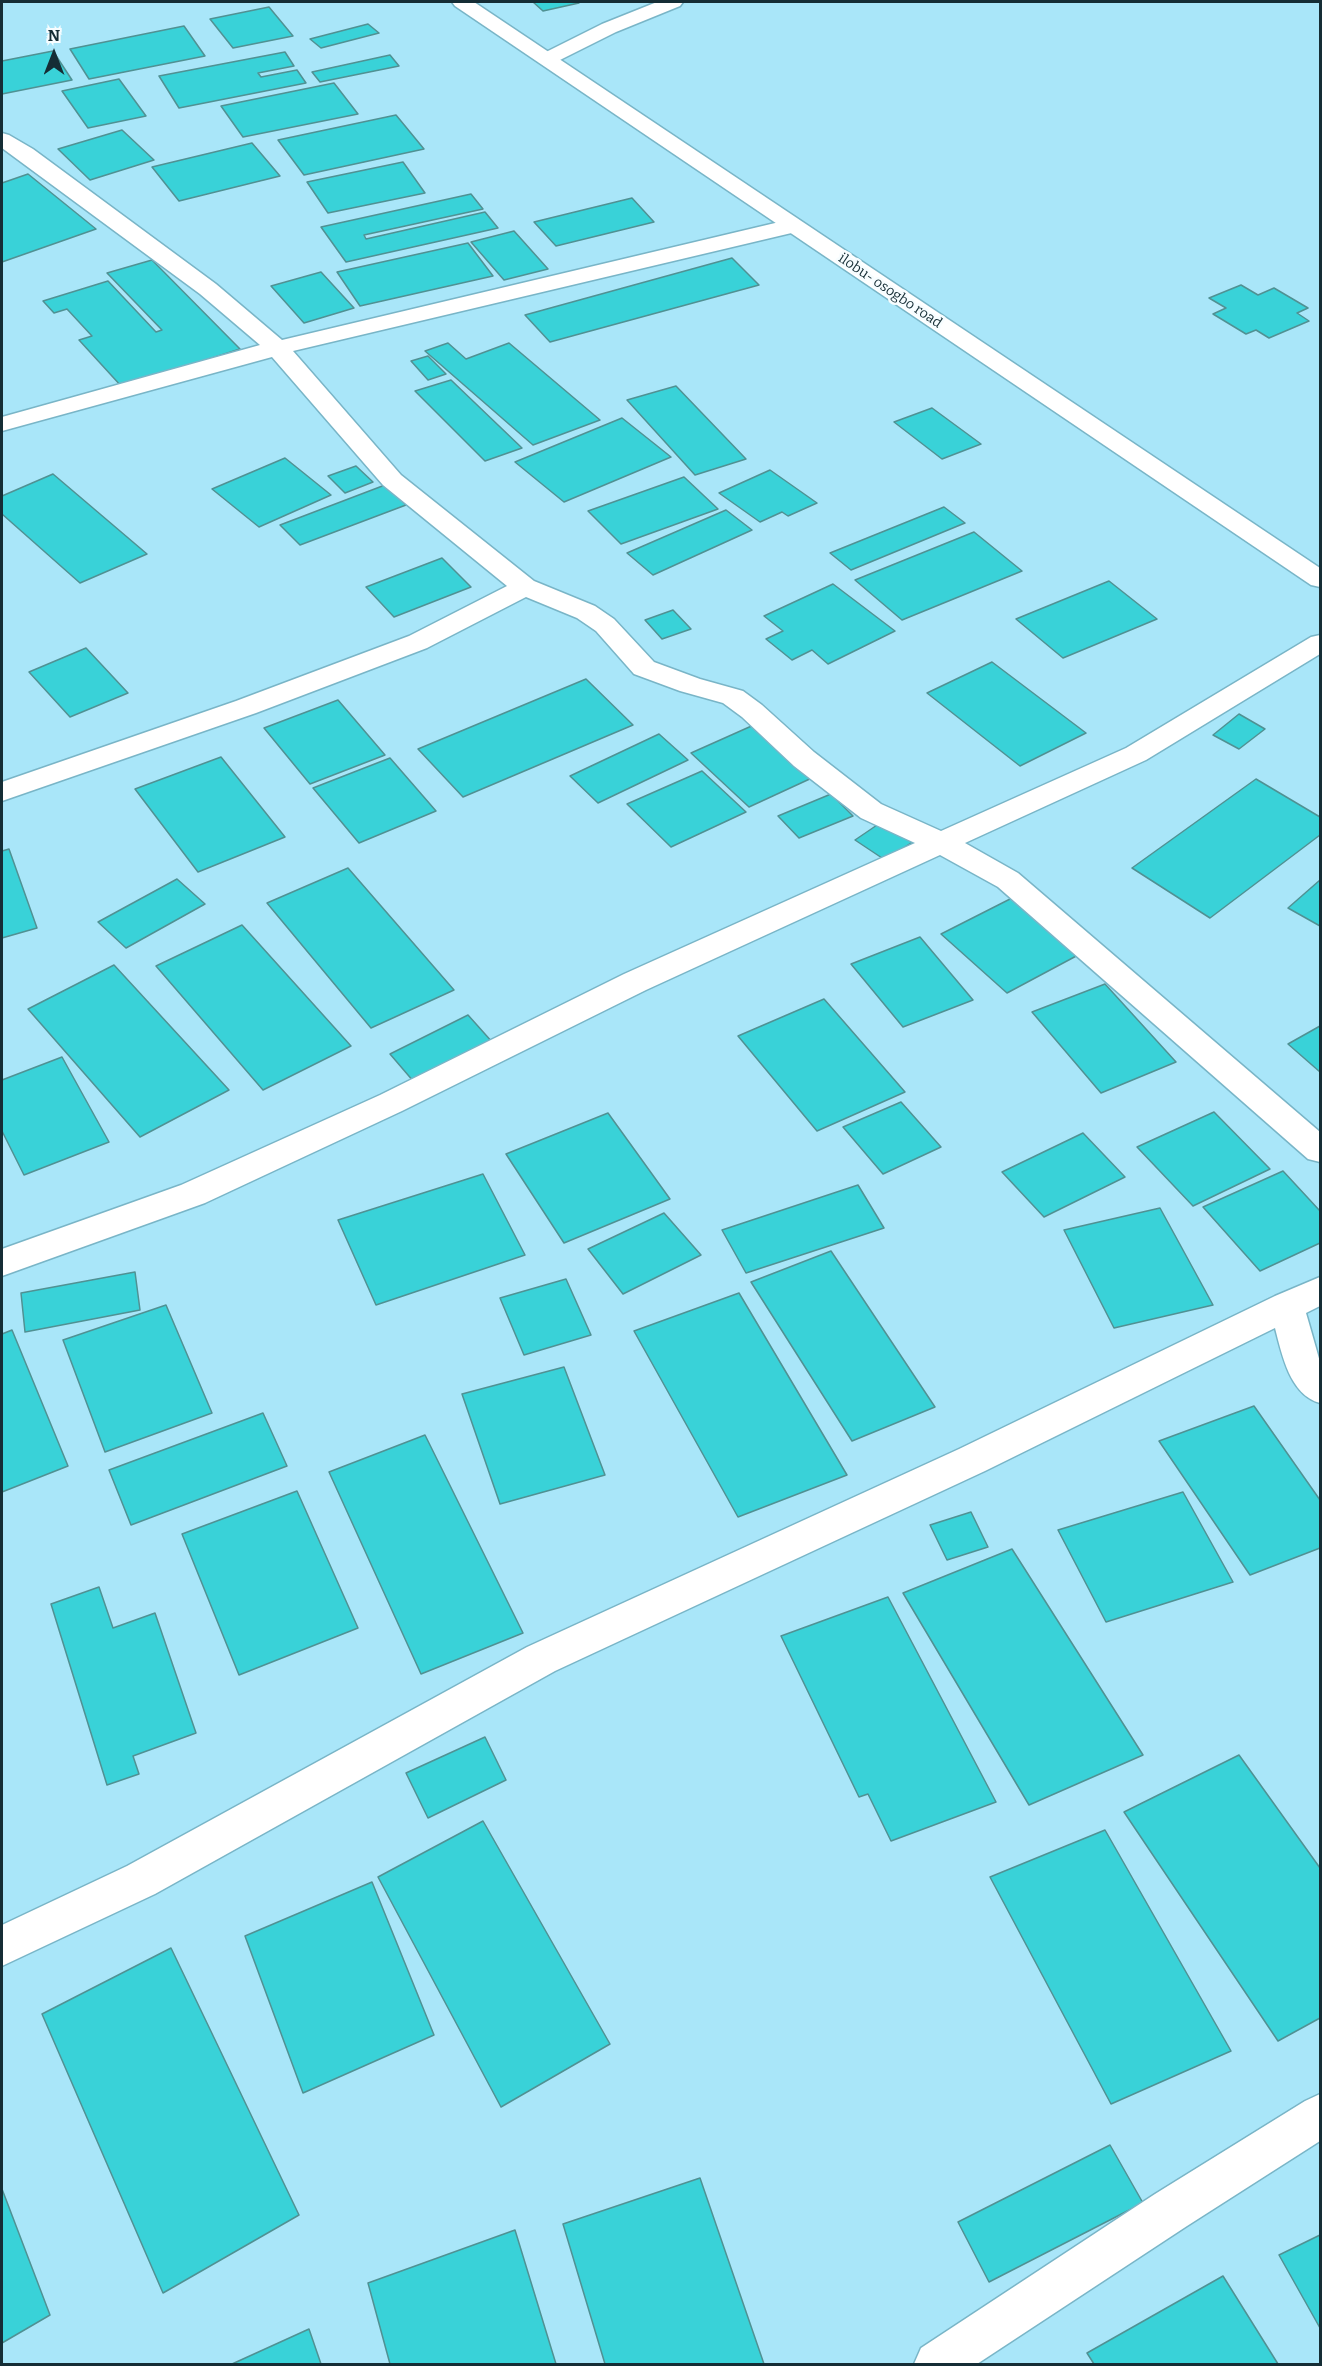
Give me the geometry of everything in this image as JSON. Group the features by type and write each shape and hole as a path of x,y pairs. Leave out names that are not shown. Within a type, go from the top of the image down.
{"street":[{"name":"ilobu- osogbo road","path":"462,2 549,58 792,226 1320,579"},
{"path":"549,58 609,28 673,2"},
{"path":"2,139 13,158 208,289 277,348 392,480 525,587 585,612 605,625 644,668 690,685 733,697 804,759 871,811 941,843 1008,880 1320,1150"},
{"path":"2,424 277,348 792,226"},
{"path":"2,792 246,707 407,646 525,587"},
{"path":"2,1263 192,1194 391,1103 635,982 1136,754 1320,643"},
{"path":"2,1946 141,1880 541,1659 972,1460 1320,1291"},
{"path":"1287,1306 1301,1362 1320,1389"},
{"path":"937,2364 1171,2210 1320,2116"}],"building":[{"path":"533,2 577,2 579,3 543,11"},
{"path":"269,7 293,36 233,48 210,19"},
{"path":"368,24 379,33 321,48 310,39"},
{"path":"184,26 205,56 89,79 70,49"},
{"path":"53,51 72,80 2,94 2,61"},
{"path":"285,52 294,66 258,73 261,77 297,70 306,83 179,108 159,76"},
{"path":"390,55 399,66 320,82 312,72"},
{"path":"119,79 146,116 88,128 62,91"},
{"path":"334,83 358,114 243,137 221,106"},
{"path":"396,115 424,149 304,175 278,140"},
{"path":"122,130 154,160 90,180 58,149"},
{"path":"252,143 280,176 179,201 152,167"},
{"path":"403,162 425,193 328,213 307,182"},
{"path":"28,174 96,229 2,262 2,183"},
{"path":"471,194 483,209 364,235 366,239 485,212 498,228 346,262 321,227"},
{"path":"632,198 654,222 556,246 534,222"},
{"path":"514,231 548,269 504,280 471,242"},
{"path":"468,243 493,276 360,306 337,272"},
{"path":"732,258 759,285 550,342 525,315"},
{"path":"152,260 240,349 122,387 79,340 92,336 67,309 54,313 43,301 108,281 156,332 162,330 107,273"},
{"path":"321,272 354,308 304,323 271,286"},
{"path":"1241,285 1258,295 1274,288 1308,308 1297,313 1309,321 1269,338 1256,330 1246,334 1213,314 1226,308 1209,298"},
{"path":"448,343 466,359 509,343 600,420 533,445 425,351"},
{"path":"428,356 446,374 428,380 411,361"},
{"path":"451,380 522,448 485,461 415,391"},
{"path":"676,386 746,459 695,475 627,400"},
{"path":"932,408 981,444 942,459 894,422"},
{"path":"622,418 671,457 564,502 515,462"},
{"path":"285,458 331,495 259,527 212,489"},
{"path":"356,466 373,482 345,493 328,476"},
{"path":"770,470 817,503 788,516 782,512 760,522 719,493"},
{"path":"53,474 147,554 80,583 2,514 2,496"},
{"path":"684,477 718,509 621,544 588,511"},
{"path":"385,485 406,505 300,545 280,525"},
{"path":"944,507 965,523 851,570 830,553"},
{"path":"726,510 752,530 653,575 627,553"},
{"path":"974,532 1022,571 902,620 855,580"},
{"path":"442,558 471,587 394,617 366,587"},
{"path":"1109,581 1157,619 1063,658 1016,619"},
{"path":"833,584 895,631 828,664 812,650 792,660 766,639 783,631 764,616"},
{"path":"673,610 691,629 662,639 645,620"},
{"path":"86,648 128,693 70,717 29,672"},
{"path":"992,662 1086,733 1020,766 927,693"},
{"path":"586,679 633,725 463,797 418,749"},
{"path":"338,700 385,755 310,784 264,728"},
{"path":"1239,714 1265,729 1239,749 1213,735"},
{"path":"756,724 814,777 749,807 691,753"},
{"path":"659,734 688,760 598,803 570,776"},
{"path":"221,757 285,837 198,872 135,789"},
{"path":"390,758 436,811 359,843 313,788"},
{"path":"702,771 746,812 671,847 627,804"},
{"path":"1256,779 1320,817 1320,835 1210,918 1132,868"},
{"path":"831,794 853,816 799,838 778,816"},
{"path":"883,821 913,842 885,860 855,840"},
{"path":"9,849 37,928 2,938 2,851"},
{"path":"348,868 454,990 371,1028 267,903"},
{"path":"177,879 205,904 126,948 98,922"},
{"path":"1320,880 1320,926 1288,908"},
{"path":"1014,897 1080,954 1007,993 941,934"},
{"path":"242,925 351,1046 263,1090 156,966"},
{"path":"920,937 973,1000 903,1027 851,964"},
{"path":"114,965 229,1090 140,1137 28,1009"},
{"path":"1105,984 1176,1062 1101,1093 1032,1012"},
{"path":"824,999 905,1092 817,1131 738,1036"},
{"path":"468,1015 493,1043 414,1082 390,1054"},
{"path":"1320,1026 1320,1072 1288,1044"},
{"path":"62,1057 109,1142 24,1175 2,1131 2,1080"},
{"path":"901,1102 941,1147 883,1174 843,1127"},
{"path":"1214,1112 1270,1169 1193,1206 1137,1147"},
{"path":"608,1113 670,1199 564,1243 506,1154"},
{"path":"1083,1133 1125,1177 1044,1217 1002,1172"},
{"path":"1283,1171 1320,1211 1320,1243 1260,1271 1203,1207"},
{"path":"483,1174 525,1255 376,1305 338,1220"},
{"path":"858,1185 884,1228 746,1273 722,1230"},
{"path":"1160,1208 1213,1305 1114,1328 1064,1230"},
{"path":"664,1213 701,1255 623,1294 588,1249"},
{"path":"831,1251 935,1407 852,1441 751,1282"},
{"path":"135,1272 140,1310 25,1332 21,1293"},
{"path":"566,1279 591,1335 524,1355 500,1298"},
{"path":"739,1293 847,1475 738,1517 634,1331"},
{"path":"166,1305 212,1413 105,1452 63,1340"},
{"path":"12,1330 68,1466 2,1492 2,1334"},
{"path":"564,1367 605,1475 500,1504 462,1394"},
{"path":"1254,1406 1320,1500 1320,1548 1250,1575 1159,1441"},
{"path":"263,1413 287,1466 131,1525 109,1470"},
{"path":"425,1435 523,1633 421,1674 329,1472"},
{"path":"297,1491 358,1628 239,1675 182,1534"},
{"path":"1183,1492 1233,1582 1106,1622 1058,1530"},
{"path":"971,1512 988,1547 947,1560 930,1525"},
{"path":"1012,1549 1143,1755 1029,1805 903,1593"},
{"path":"99,1587 113,1628 155,1613 196,1733 133,1756 139,1774 107,1785 51,1604"},
{"path":"888,1597 996,1802 891,1841 868,1794 859,1797 781,1636"},
{"path":"485,1737 506,1780 428,1818 406,1773"},
{"path":"1239,1755 1320,1868 1320,2018 1278,2041 1124,1812"},
{"path":"483,1821 610,2044 501,2107 378,1877"},
{"path":"1105,1830 1231,2051 1111,2104 990,1877"},
{"path":"372,1882 434,2035 303,2093 245,1936"},
{"path":"171,1948 299,2215 163,2293 42,2014"},
{"path":"1110,2145 1143,2203 989,2282 958,2222"},
{"path":"700,2178 764,2364 605,2364 563,2224"},
{"path":"2,2189 50,2315 2,2343"},
{"path":"515,2230 556,2364 390,2364 368,2283"},
{"path":"1320,2235 1320,2328 1279,2255"},
{"path":"1223,2276 1278,2364 1094,2364 1087,2353"},
{"path":"309,2329 321,2364 232,2364"}]}
